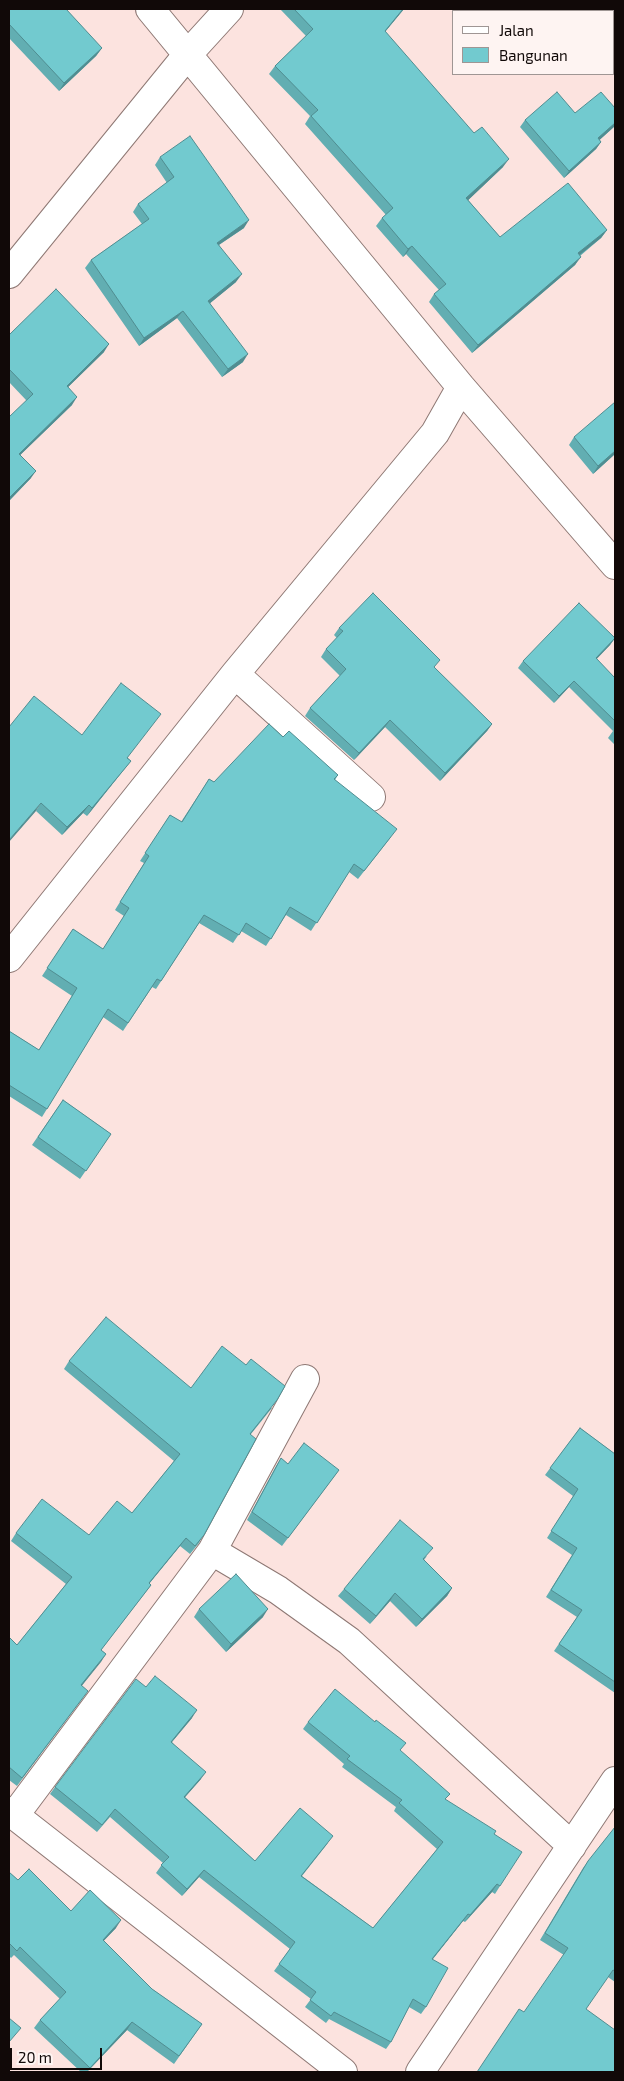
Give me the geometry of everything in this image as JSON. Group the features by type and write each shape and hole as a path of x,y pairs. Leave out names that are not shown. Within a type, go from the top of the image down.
{"street":[{"path":"150,9 461,387 615,565"},
{"path":"9,274 188,54 229,9"},
{"path":"9,958 234,674 435,433 461,387"},
{"path":"234,674 372,796"},
{"path":"305,1379 212,1551 12,1813 343,2072"},
{"path":"212,1551 278,1590 349,1641 572,1846"},
{"path":"420,2072 615,1781"}],"building":[{"path":"9,9 66,9 102,48 64,83 9,24"},
{"path":"294,9 403,9 385,31 474,133 482,127 509,159 466,198 500,237 568,183 607,230 578,253 581,257 478,345 434,294 446,284 412,246 408,249 382,218 393,208 311,116 318,110 275,66 313,29"},
{"path":"557,92 575,113 601,92 615,108 615,123 598,138 601,142 569,171 525,120"},
{"path":"190,136 249,220 217,243 242,274 208,301 248,354 228,369 183,311 144,338 91,260 149,219 138,204 174,177 160,157"},
{"path":"56,289 109,344 67,386 77,397 19,454 36,471 9,498 9,417 33,394 9,369 9,335"},
{"path":"615,402 615,451 598,466 574,437"},
{"path":"373,593 440,660 434,667 492,724 445,773 390,720 359,753 310,708 346,669 326,649 343,631 339,628"},
{"path":"579,603 615,638 596,658 615,678 615,721 574,681 559,696 523,661"},
{"path":"121,683 161,714 127,758 131,761 92,808 89,805 67,827 41,803 9,840 9,727 34,696 82,735"},
{"path":"269,724 283,737 289,731 338,775 334,779 397,829 364,871 354,864 317,923 290,907 271,939 246,923 239,935 204,915 161,981 157,979 128,1023 108,1009 47,1109 9,1085 9,1031 39,1050 77,988 47,968 73,929 103,949 129,908 120,902 149,856 145,853 170,815 182,822 209,779 214,782"},
{"path":"63,1100 111,1134 86,1171 38,1137"},
{"path":"106,1317 191,1388 222,1346 246,1365 251,1359 285,1386 277,1400 250,1434 256,1439 204,1535 195,1546 186,1538 149,1583 151,1585 101,1650 106,1654 81,1685 88,1691 22,1778 9,1767 9,1637 17,1645 72,1577 16,1533 42,1499 89,1535 117,1501 132,1513 180,1454 69,1361"},
{"path":"580,1428 615,1454 615,1682 559,1644 582,1610 551,1590 577,1548 551,1531 578,1489 550,1468"},
{"path":"304,1443 339,1470 288,1538 252,1512 281,1458 288,1464"},
{"path":"400,1520 433,1548 423,1559 452,1588 422,1619 395,1593 376,1616 344,1589"},
{"path":"236,1574 268,1609 231,1644 199,1609"},
{"path":"155,1676 197,1710 171,1742 206,1772 184,1797 255,1861 300,1808 333,1836 301,1876 373,1928 443,1842 399,1803 402,1800 347,1759 350,1756 308,1722 335,1689 375,1722 376,1720 406,1743 400,1750 450,1794 445,1799 496,1831 494,1834 522,1852 500,1886 497,1884 470,1915 468,1914 432,1959 448,1968 426,2007 413,1999 391,2042 334,2012 331,2016 310,2000 316,1992 279,1964 295,1942 204,1870 187,1889 161,1865 169,1857 115,1809 102,1825 55,1787 136,1679 146,1687"},
{"path":"615,1827 615,1971 613,1970 586,2009 615,2030 615,2072 477,2072 519,2009 524,2012 568,1948 545,1933 588,1861"},
{"path":"29,1869 71,1911 90,1890 121,1920 103,1940 152,1989 202,2024 179,2056 132,2022 90,2068 40,2020 66,1992 20,1947 17,1951 9,1943 9,1872 18,1880"},
{"path":"9,2018 21,2028 9,2042"}]}
